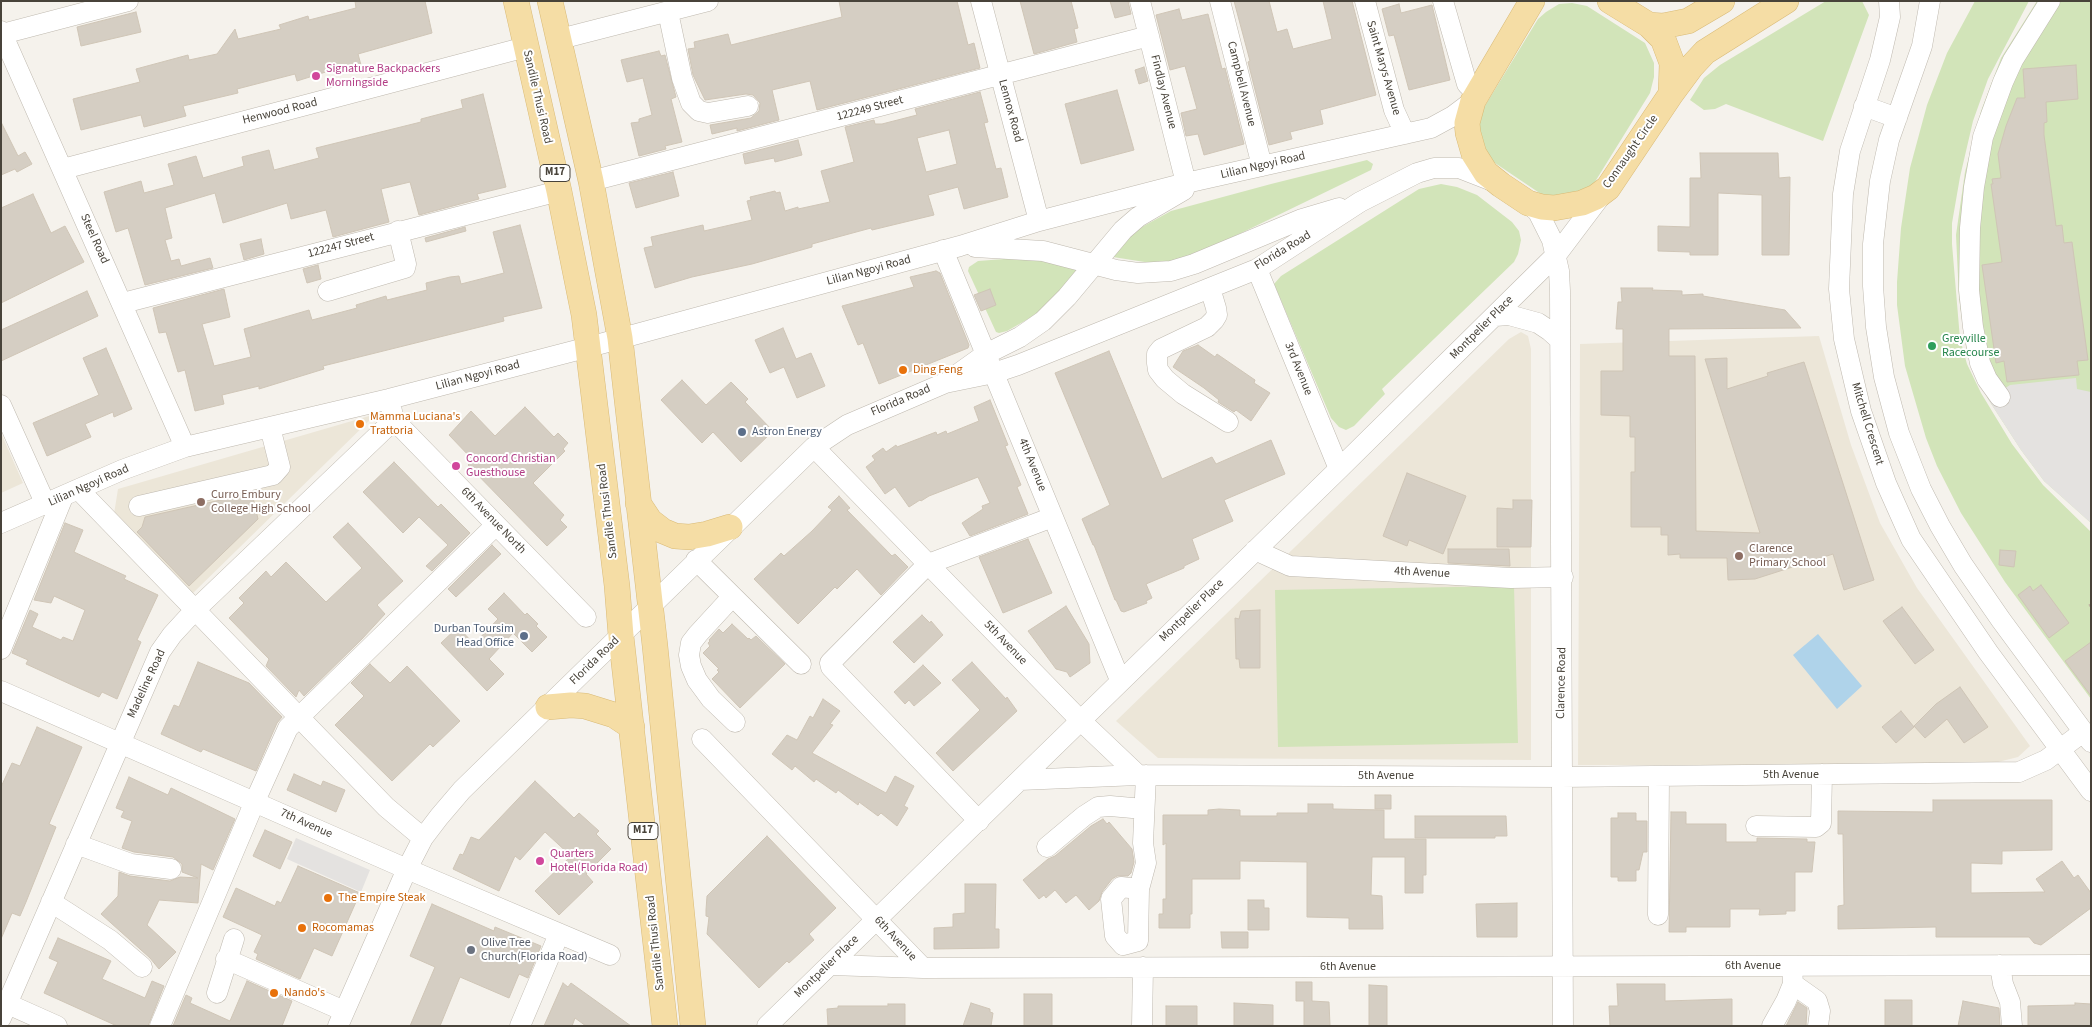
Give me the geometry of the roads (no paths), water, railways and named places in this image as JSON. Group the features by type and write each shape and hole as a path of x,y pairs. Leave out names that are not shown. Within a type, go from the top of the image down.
{"main road":[{"name":"Sandile Thusi Road","path":"516,1 559,191 589,347 665,1026"},
{"name":"M17","path":"550,1 591,181 620,338 650,607 692,1026"},
{"path":"1610,1 1649,25 1663,39 1672,63 1671,94"},
{"path":"1649,25 1663,26 1688,21 1722,1"},
{"name":"Connaught Circle","path":"1530,2 1475,98 1468,122 1470,143 1486,173 1528,203 1542,207 1571,206 1596,197 1608,188 1671,94 1705,52 1786,1"},
{"path":"638,503 650,521 663,531 675,536 689,537 708,534 730,527"},
{"path":"548,707 585,706 614,716 632,727"}],"street":[{"path":"2,32 128,1"},
{"path":"560,40 708,1"},
{"name":"Lennox Road","path":"982,1 1039,221"},
{"name":"Findlay Avenue","path":"1140,1 1194,181"},
{"name":"Campbell Avenue","path":"1220,1 1262,166"},
{"name":"Saint Marys Avenue","path":"1365,1 1392,103 1405,134"},
{"path":"1443,1 1467,84 1475,98"},
{"name":"Mitchell Crescent","path":"1889,1 1890,17 1880,60 1850,151 1843,194 1839,288 1843,329 1861,411 1886,482 1910,539 1972,630 2091,790"},
{"path":"1930,1 1922,46 1889,140 1880,181 1873,244 1876,327 1884,377 1899,433 1928,504 1963,565 2087,737"},
{"path":"2000,397 1987,379 1980,363 1973,326 1969,290 1970,228 1974,187 1983,137 2003,82 2032,26 2050,1"},
{"path":"668,12 682,78 692,103 699,111 708,113 748,106"},
{"name":"Steel Road","path":"2,32 185,447"},
{"name":"122249 Street","path":"591,181 1149,36"},
{"name":"Henwood Road","path":"63,168 526,47"},
{"name":"Lilian Ngoyi Road","path":"1,523 122,470 185,447 389,399 589,347 952,248 1039,221 1194,181 1405,134 1442,123 1475,98"},
{"path":"1864,106 1897,118"},
{"name":"Florida Road","path":"341,1018 407,869 423,838 462,790 814,447 847,425 945,383 994,373 1018,365 1257,268 1360,202 1417,173 1434,168 1459,168 1501,185"},
{"name":"Florida Road","path":"945,383 986,354 1020,337 1044,321 1123,230 1138,217 1194,181"},
{"name":"Montpelier Place","path":"768,1026 979,821 1120,680 1495,316 1556,254 1608,188"},
{"name":"122247 Street","path":"123,303 559,191"},
{"name":"Lilian Ngoyi Road","path":"952,248 1043,251 1116,270 1138,272 1171,271 1194,264 1302,220 1360,202"},
{"name":"Clarence Road","path":"1528,203 1538,212 1547,229 1556,254 1560,281 1563,578 1561,777 1564,1026"},
{"path":"328,291 405,268 406,264 398,231"},
{"name":"4th Avenue","path":"952,248 986,354 1120,680"},
{"name":"3rd Avenue","path":"1257,268 1339,469"},
{"path":"1210,288 1216,308 1214,320 1207,327 1161,349 1157,354 1157,363 1158,370 1165,380 1183,394 1228,422"},
{"path":"1495,316 1509,315 1531,320 1550,331 1560,340"},
{"path":"1843,329 1876,327"},
{"path":"389,399 394,420"},
{"path":"1,405 63,497 194,611 386,807 423,838"},
{"name":"6th Avenue North","path":"394,420 586,617"},
{"name":"Madeline Road","path":"3,1008 160,652 172,635 194,611 394,420"},
{"path":"139,506 273,475 280,467 270,427"},
{"name":"5th Avenue","path":"814,447 1080,720 1142,775 1561,777 2018,772 2046,760 2087,737"},
{"path":"1,649 63,497"},
{"path":"979,821 830,665 831,661 928,564 1053,517"},
{"path":"160,1026 254,801 288,728 496,525"},
{"name":"4th Avenue","path":"1255,550 1290,566 1511,578 1563,578"},
{"path":"696,560 801,664"},
{"path":"732,597 691,643 689,655 691,666 702,686 711,699 735,722"},
{"name":"7th Avenue","path":"1,691 407,869 610,955"},
{"name":"6th Avenue","path":"702,739 922,968 1564,966 1792,975 2000,966 2091,965"},
{"path":"1756,826 1816,827 1821,823 1822,774"},
{"path":"1020,780 1142,775 1143,843 1146,863 1139,889"},
{"path":"1658,915 1660,776"},
{"path":"1047,847 1084,816 1098,807 1110,806 1144,809"},
{"path":"76,844 131,864 171,869"},
{"path":"51,902 110,940 142,967"},
{"path":"520,1026 559,934"},
{"path":"217,993 226,959 234,939"},
{"path":"226,959 341,1018"},
{"path":"830,965 922,968"},
{"path":"2000,966 2003,984 2010,1002 2012,1026"},
{"path":"1142,1026 1143,967"},
{"path":"1772,1026 1786,1001 1792,975"},
{"path":"1792,975 1817,1001 1820,1011 1818,1026"},
{"path":"3,1008 56,1026"}],"water":[{"path":"1818,634 1862,686 1837,709 1793,655"}],"place":[{"name":"Signature Backpackers Morningside","path":"316,76"},
{"name":"Greyville Racecourse","path":"1932,346"},
{"name":"Ding Feng","path":"903,370"},
{"name":"Mamma Luciana's Trattoria","path":"360,424"},
{"name":"Astron Energy","path":"742,432"},
{"name":"Concord Christian Guesthouse","path":"456,466"},
{"name":"Curro Embury College High School","path":"201,502"},
{"name":"Clarence Primary School","path":"1739,556"},
{"name":"Durban Toursim Head Office","path":"524,636"},
{"name":"Quarters Hotel(Florida Road)","path":"540,861"},
{"name":"The Empire Steak","path":"328,898"},
{"name":"Rocomamas","path":"302,928"},
{"name":"Olive Tree Church(Florida Road)","path":"471,950"},
{"name":"Nando's","path":"274,993"}]}
